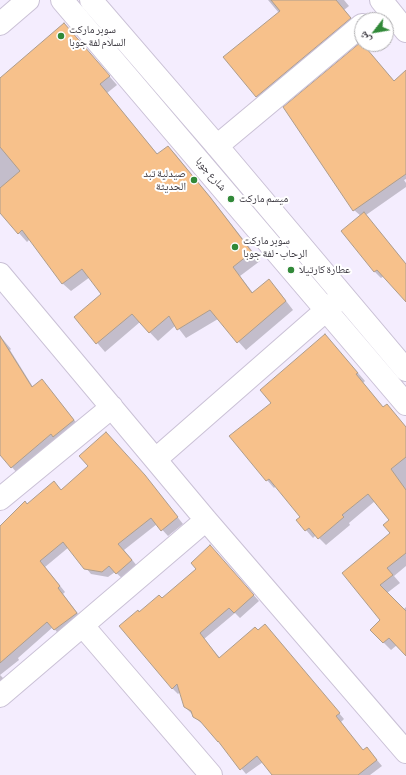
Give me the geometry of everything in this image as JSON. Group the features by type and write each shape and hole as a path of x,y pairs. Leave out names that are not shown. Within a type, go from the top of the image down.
{"street":[{"path":"0,24 28,0"},
{"name":"شارع جوبا","path":"62,0 406,404"},
{"name":"شارع جوبا","path":"91,0 218,146 406,370"},
{"path":"375,12 386,2 406,31"},
{"path":"218,146 354,31"},
{"path":"241,210 258,194"},
{"path":"0,274 206,520 406,752"},
{"path":"156,459 326,310 344,296"},
{"path":"0,499 112,407"},
{"path":"0,696 206,520"},
{"path":"83,626 211,775"}],"building":[{"path":"271,0 336,0 351,18 256,97 223,57 280,11"},
{"path":"64,23 110,76 100,84 157,154 168,146 210,197 252,252 233,267 252,293 269,279 286,301 237,343 210,310 177,330 169,316 149,333 132,314 96,344 74,317 101,294 82,269 62,284 22,230 18,234 0,213 0,188 20,171 0,147 0,78"},
{"path":"354,48 354,52 369,52 394,81 406,70 406,174 353,211 283,107"},
{"path":"364,212 406,264 406,302 377,270 374,272 341,231"},
{"path":"325,334 358,373 356,374 383,407 387,404 406,427 406,457 391,469 406,490 406,553 387,568 393,575 380,585 406,611 406,656 389,638 383,643 370,630 380,620 342,573 390,533 383,525 389,520 368,494 342,515 344,517 318,539 309,528 305,531 296,520 300,517 269,479 266,481 229,436 271,403 260,390"},
{"path":"0,336 32,387 42,379 74,420 53,437 51,434 11,468 0,455"},
{"path":"106,432 145,475 178,517 161,531 151,518 118,544 132,560 116,574 109,566 102,572 84,569 63,542 40,561 60,586 58,588 77,613 54,630 47,622 0,663 0,526 25,501 27,504 54,481 61,490 88,466 79,456"},
{"path":"210,545 254,595 234,613 229,608 200,633 219,658 255,627 258,630 265,624 340,713 336,716 363,750 367,747 377,760 358,775 272,775 257,756 240,770 218,741 200,721 193,717 191,711 184,707 177,684 172,689 119,626 159,595 162,598 196,569 191,563"}],"place":[{"name":"سوبر ماركت السلام لفة جوبا","path":"61,36"},
{"name":"صيدلية تبد الحديثة","path":"194,180"},
{"name":"ميسم ماركت","path":"231,199"},
{"name":"سوبر ماركت الرحاب - لفة جوبا","path":"235,247"},
{"name":"عطارة كارتيلا","path":"291,270"}]}
